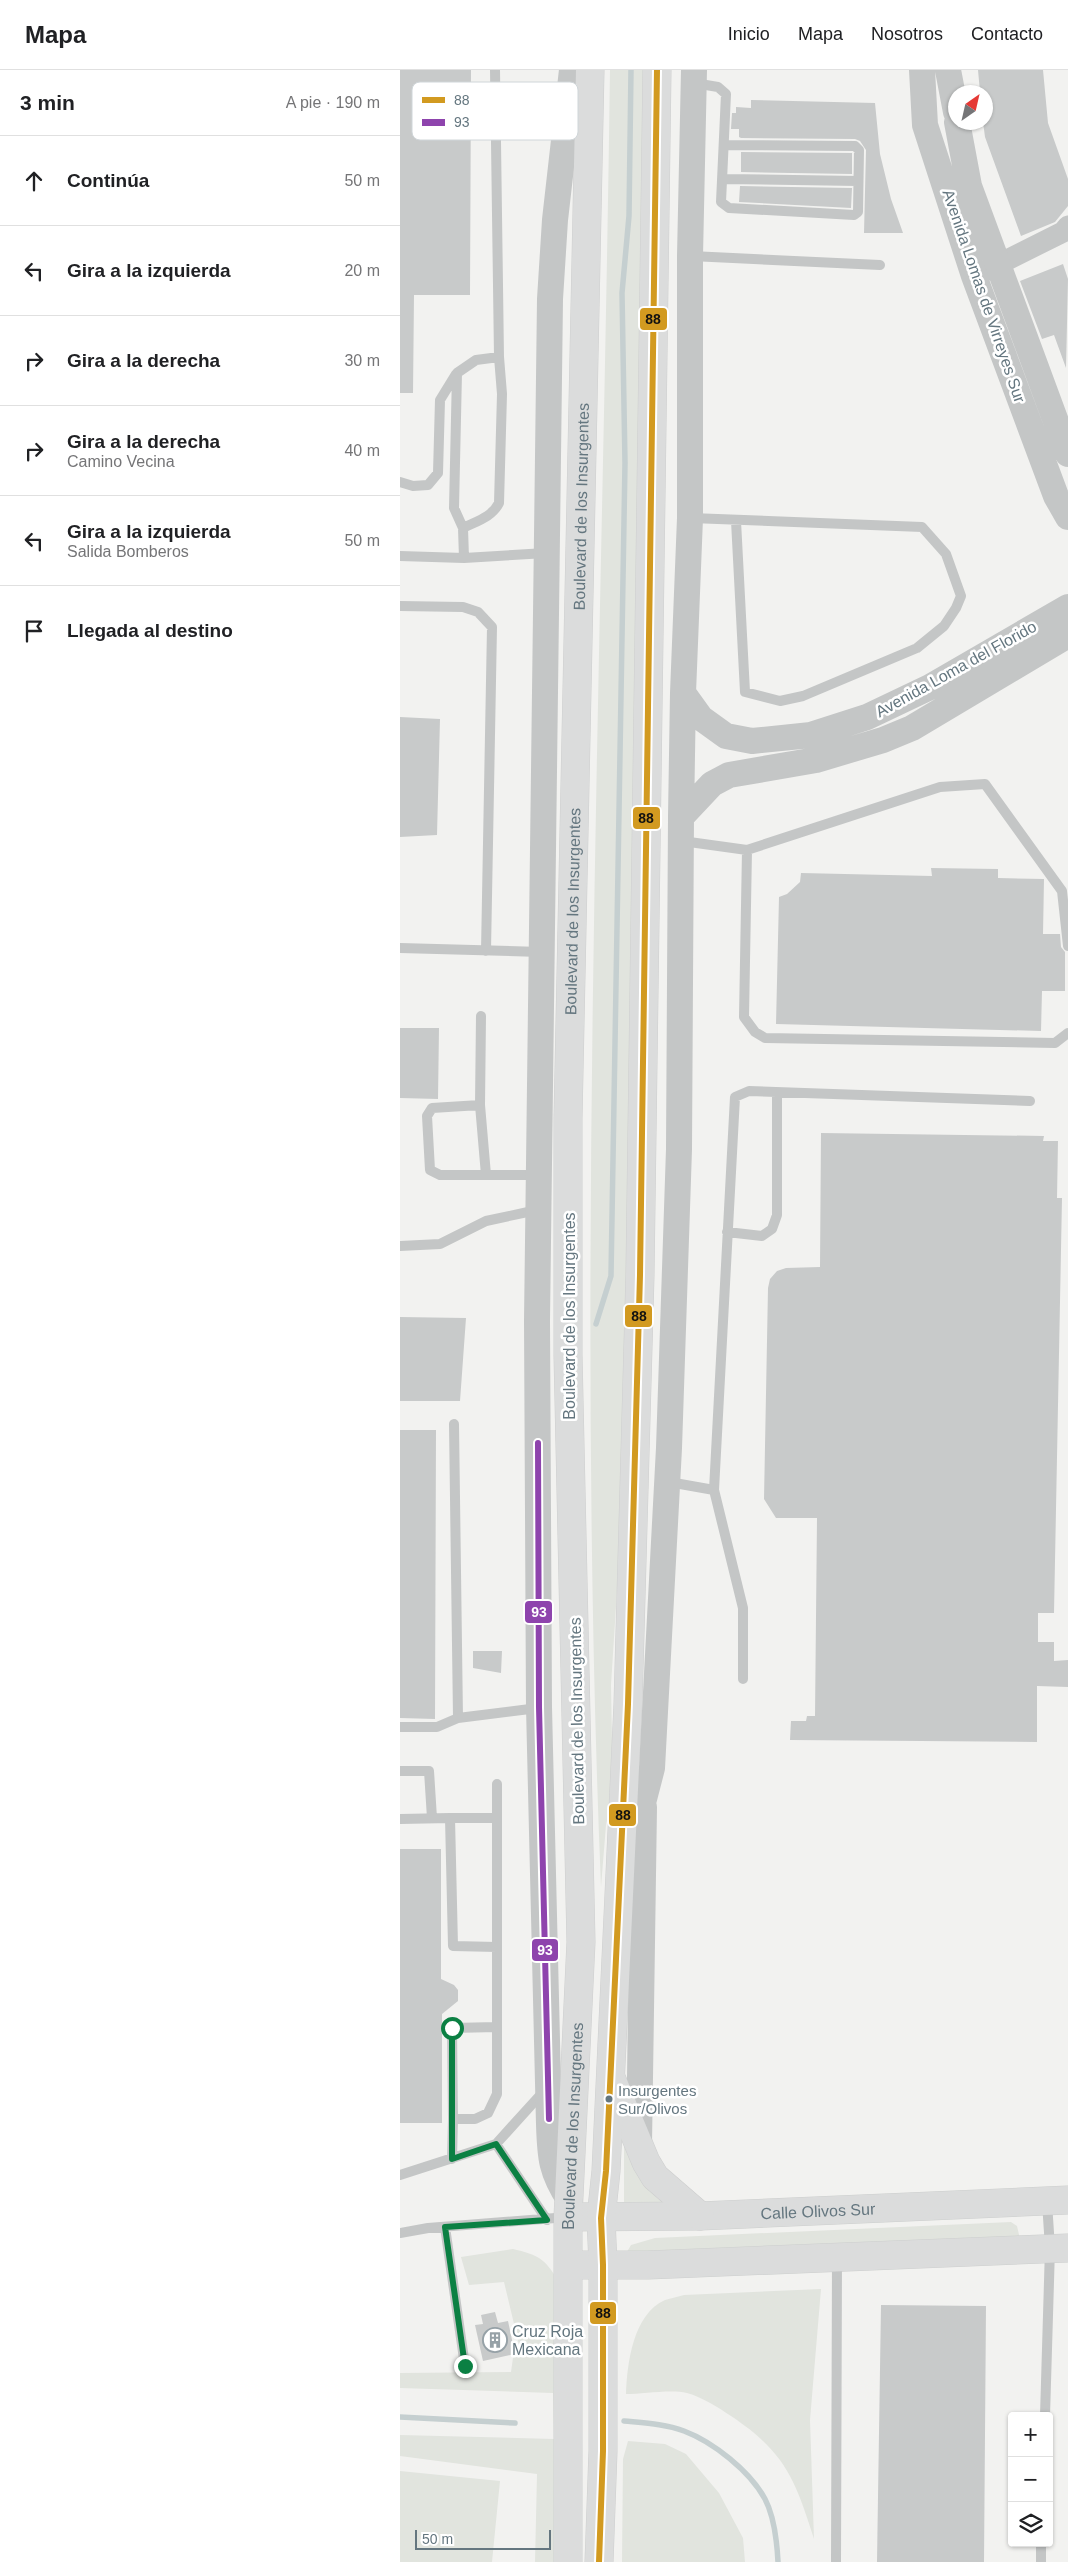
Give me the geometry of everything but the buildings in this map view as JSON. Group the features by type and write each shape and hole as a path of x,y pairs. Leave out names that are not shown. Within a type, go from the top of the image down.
{"main road":[{"name":"Boulevard de los Insurgentes","path":"568,2562 569,2265 562,2213 580,1942 568,1364 568,1118 590,70"},
{"name":"Boulevard de los Insurgentes","path":"599,2562 603,2451 603,2265 601,2218 606,2172 609,2075 623,1844 640,1265 658,70"},
{"path":"609,2075 629,2118 639,2146 655,2177 700,2216"},
{"name":"Calle Olivos Sur","path":"562,2213 601,2218 700,2216 1057,2201"},
{"path":"569,2265 1059,2248"}],"street":[{"name":"Avenida Lomas de Virreyes Sur","path":"922,70 925,125 974,276 1056,496 1068,517"},
{"path":"948,70 951,85"},
{"path":"623,1844 644,1798 652,1768 668,1482 679,1149 681,829 683,693 690,518 690,256 694,76"},
{"name":"Avenida Lomas de Virreyes Sur","path":"958,130 969,186 999,266 1061,413 1068,454"},
{"path":"562,2213 550,2155 539,1708 538,1175 550,299 555,220 564,140"},
{"path":"974,276 999,266 1063,232 1068,226"},
{"name":"Avenida Loma del Florido","path":"681,829 712,784 729,775 816,760 883,740 912,728 1017,651 1068,607"},
{"name":"Avenida Loma del Florido","path":"683,693 702,718 726,736 752,741 811,735 868,717 930,687 1017,651 1068,635"},
{"path":"639,2146 644,1798"}],"lane":[{"path":"694,76 718,87 726,94 721,202 729,208 854,215 858,212 859,150 855,146 725,145"},
{"path":"463,528 495,511 499,503 502,394 499,357 496,140"},
{"path":"723,179 858,181"},
{"path":"690,256 880,265"},
{"path":"400,482 413,486 428,485 438,473 440,400 457,373 476,360 499,357"},
{"path":"457,373 454,508 463,528 464,558"},
{"path":"690,518 922,527 946,554 960,596 956,608 944,626 917,648 803,696 780,701 745,692 736,521"},
{"path":"400,556 464,558 546,553"},
{"path":"400,606 463,607 478,612 492,627 486,950"},
{"path":"681,829 747,850 940,787 984,784 1062,891 1068,946"},
{"path":"747,850 744,1017 755,1032 765,1038 1055,1043 1068,1033"},
{"path":"400,948 541,952"},
{"path":"481,1016 480,1105 486,1174"},
{"path":"743,1679 743,1608 714,1490 735,1097 749,1091 777,1094 1030,1101"},
{"path":"727,1232 762,1236 772,1229 777,1215 777,1094"},
{"path":"480,1105 432,1108 427,1116 430,1170 440,1174 538,1175"},
{"path":"400,1246 440,1244 486,1221 538,1210"},
{"path":"454,1424 458,1718"},
{"path":"668,1482 714,1490"},
{"path":"400,1727 437,1727 458,1718 539,1708"},
{"path":"400,1770 429,1772 432,1818"},
{"path":"453,2119 475,2118 488,2113 493,2106 497,2094 497,1784"},
{"path":"450,1818 453,1946 497,1947"},
{"path":"400,1819 497,1818"},
{"path":"452,2159 452,2028 497,2027"},
{"path":"400,2175 496,2144 548,2087"},
{"path":"496,2144 562,2213"},
{"path":"1045,2412 1059,2248 1057,2201"},
{"path":"400,2233 562,2213"},
{"path":"445,2227 465,2366"},
{"path":"836,2562 837,2257"},
{"path":"1041,2547 1041,2562"}],"shaded area":[{"path":"610,70 649,70 642,674 619,1559 611,1685 613,1795 606,1825 601,1887 594,1660 591,1206 593,978"},
{"path":"624,2136 672,2208 624,2209"},
{"path":"1011,2222 1017,2226 1020,2239 624,2257 631,2245 655,2238"},
{"path":"513,2249 538,2257 547,2264 555,2276 562,2562 535,2562 537,2474 400,2456 400,2435 554,2439 553,2393 400,2388 400,2373 511,2372 513,2358 520,2349 504,2282 469,2285 461,2257"},
{"path":"821,2289 810,2420 814,2539 801,2500 786,2468 764,2442 749,2429 716,2406 687,2393 626,2394 630,2355 639,2328 654,2307 665,2300 684,2295"},
{"path":"628,2441 665,2444 686,2454 719,2493 743,2538 745,2562 622,2562 623,2459"},
{"path":"400,2471 500,2481 492,2562 400,2562"}],"waterway":[{"path":"596,1324 611,1276 625,463 622,293 629,216 631,70"},
{"path":"400,2417 515,2423"},
{"path":"624,2421 662,2425 684,2431 707,2442 740,2468 758,2488 771,2513 778,2562"}],"transit line":[{"name":"88","path":"599,2562 603,2451 603,2265 601,2218 606,2171 628,1704 640,1275 657,70"},
{"name":"93","path":"538,1443 539,1707 549,2119"}],"place":[{"name":"Insurgentes Sur/Olivos","path":"609,2099"},
{"name":"Cruz Roja Mexicana","path":"495,2340"}],"route":[{"path":"452,2028 452,2159 496,2144 526,2186 547,2220 445,2227 465,2366"}]}
